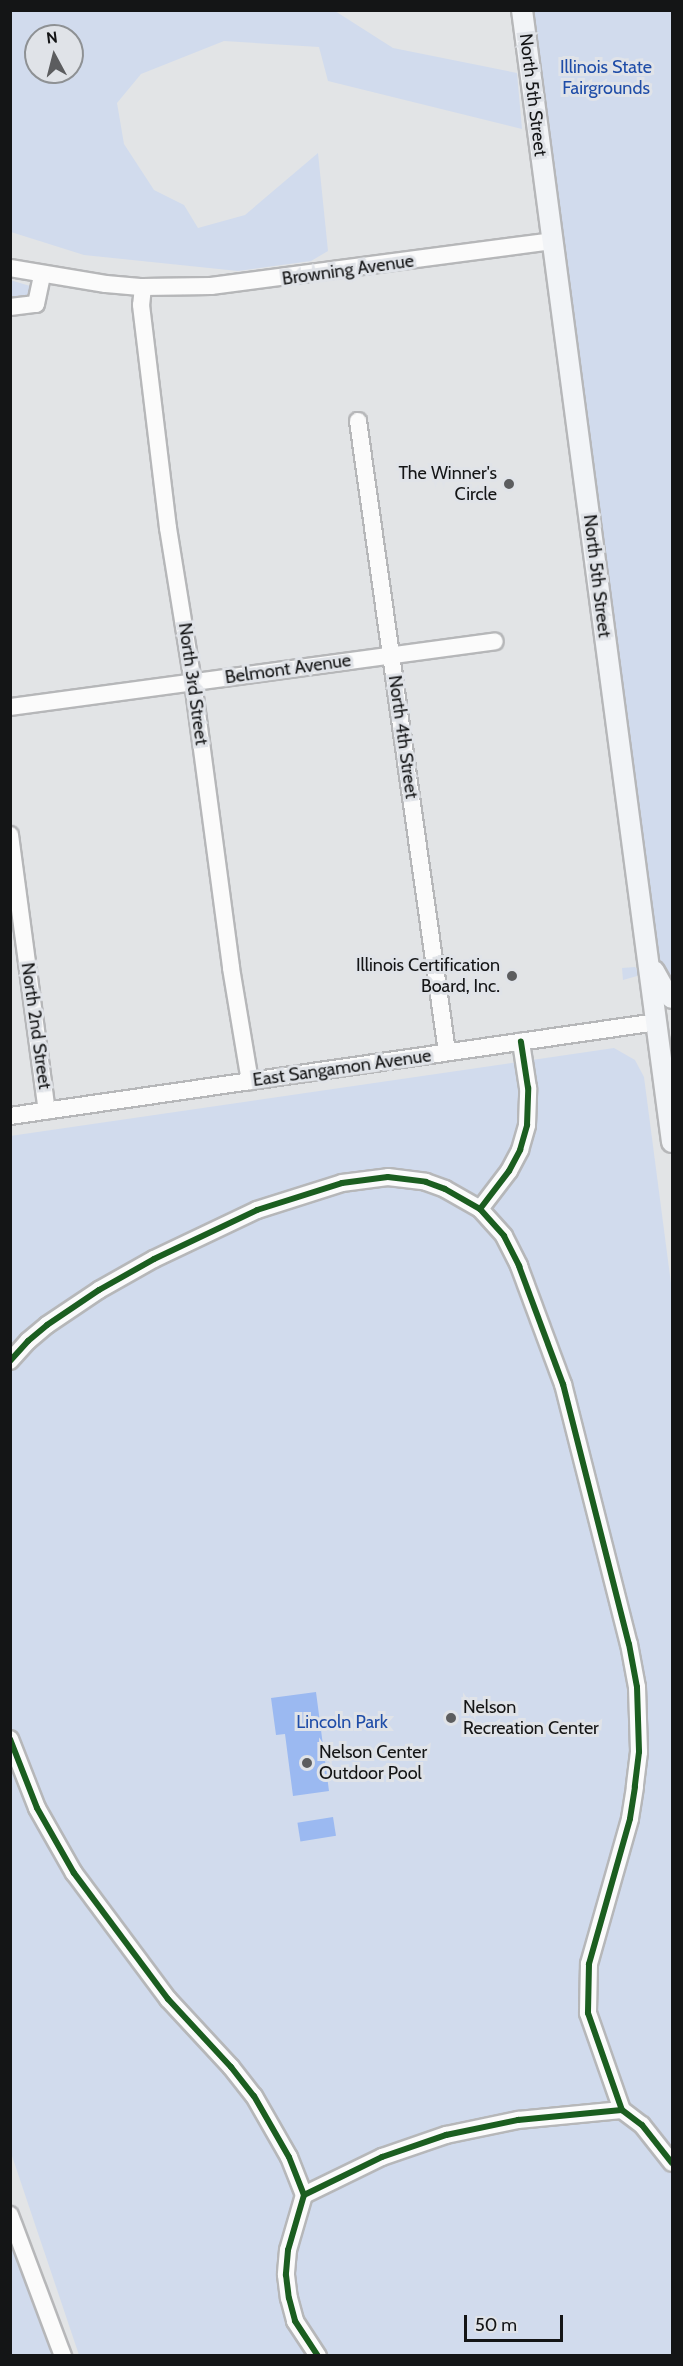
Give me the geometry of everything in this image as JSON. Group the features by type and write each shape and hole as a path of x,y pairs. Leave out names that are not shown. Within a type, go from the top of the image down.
{"main road":[{"name":"North 5th Street","path":"522,10 648,960 665,1021 665,1084 672,1142"},
{"path":"648,960 660,984 672,998"},
{"path":"665,1084 672,1057"}],"street":[{"name":"Browning Avenue","path":"10,268 42,275 143,287 211,286 252,283 552,241"},
{"path":"10,308 36,304 42,275"},
{"name":"North 3rd Street","path":"143,287 141,305 168,528 193,682 231,968 250,1081"},
{"name":"North 4th Street","path":"358,422 447,1052"},
{"name":"Belmont Avenue","path":"10,707 495,641"},
{"name":"North 2nd Street","path":"10,835 47,1111"},
{"name":"East Sangamon Avenue","path":"10,1116 665,1021"},
{"path":"480,1209 509,1171 520,1150 527,1125 528,1088 521,1042"},
{"path":"10,1361 28,1341 99,1290 207,1232 257,1210 342,1184 388,1177 426,1182 445,1189 480,1209 504,1236 519,1266 563,1384 627,1636 637,1687 639,1752 630,1819 589,1964 587,1988 591,2023 622,2110 642,2125 672,2163"},
{"path":"10,1739 37,1808 74,1873 168,1998 231,2067 254,2096 285,2148 304,2195 288,2250 286,2275 296,2321 318,2355"},
{"path":"304,2195 382,2157 446,2135 501,2123 622,2110"},
{"path":"10,2215 63,2355"}],"green space":[{"path":"10,11 335,11 393,48 517,73 522,129 328,81 319,47 224,41 141,74 117,103 124,144 154,190 184,205 198,228 245,215 318,153 328,251 311,261 238,271 84,255 11,232"},
{"name":"Illinois State Fairgrounds","path":"530,11 672,11 672,988 660,967 656,944"},
{"path":"10,280 30,286 31,295 11,302"},
{"path":"635,967 639,972 637,976 623,980 622,968"},
{"name":"Lincoln Park","path":"614,1048 635,1060 644,1077 672,1291 672,2355 79,2355 11,2153 10,1136"},
{"path":"11,2240 53,2355 11,2355"}],"water":[{"name":"Nelson Center Outdoor Pool","path":"316,1692 329,1791 293,1796 285,1734 276,1735 271,1698"},
{"path":"333,1817 336,1836 300,1841 297,1823"}],"cycle path":[{"path":"480,1209 509,1171 520,1150 527,1125 528,1088 521,1042"},
{"path":"10,1361 47,1325 99,1290 154,1259 257,1210 342,1183 388,1177 426,1182 445,1189 480,1209 504,1236 519,1266 563,1384 629,1644 637,1687 639,1752 635,1787 630,1819 589,1964 588,2013 622,2110 642,2125 672,2163"},
{"path":"10,1739 37,1808 74,1873 168,1999 231,2067 254,2096 289,2157 304,2195 288,2250 286,2275 289,2298 295,2321 318,2356"},
{"path":"304,2195 382,2157 446,2135 518,2120 622,2110"}],"place":[{"name":"The Winner's Circle","path":"509,484"},
{"name":"Illinois Certification Board, Inc.","path":"512,976"},
{"name":"Nelson Recreation Center","path":"451,1718"},
{"name":"Nelson Center Outdoor Pool","path":"307,1763"}]}
